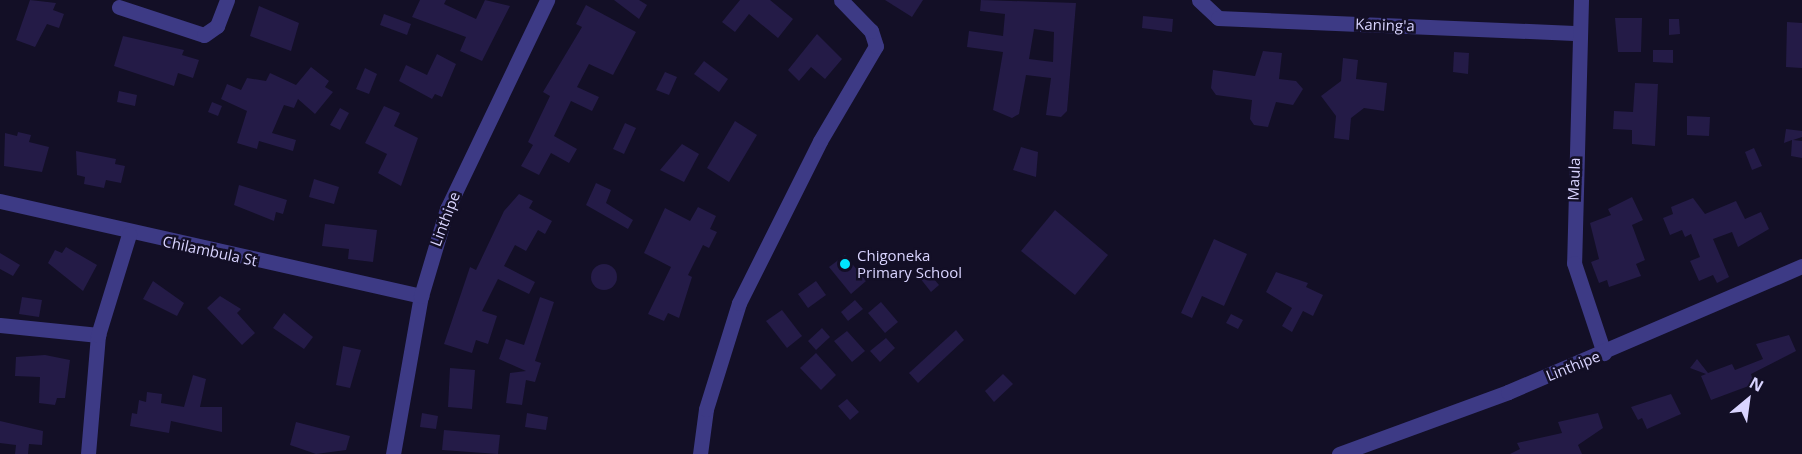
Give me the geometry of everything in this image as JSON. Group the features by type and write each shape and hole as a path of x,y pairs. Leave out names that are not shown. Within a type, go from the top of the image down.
{"street":[{"path":"119,7 204,34 217,26 227,0"},
{"name":"Linthipe","path":"393,454 421,296 447,209 547,0"},
{"path":"700,454 706,409 740,303 820,141 876,46 871,31 841,0"},
{"name":"Kaning'a","path":"1199,0 1218,18 1580,33"},
{"name":"Maula","path":"1581,0 1574,263 1604,353"},
{"name":"Chilambula St","path":"0,201 129,234 421,296"},
{"path":"88,454 98,334 129,234"},
{"name":"Linthipe","path":"1339,454 1604,353 1802,266"},
{"path":"0,325 98,334"}],"building":[{"path":"30,0 56,3 53,10 64,14 59,28 47,24 35,47 16,40"},
{"path":"420,0 446,0 444,4 476,19 485,0 510,6 482,61 460,51 466,37 412,17"},
{"path":"614,0 639,0 647,5 639,19"},
{"path":"740,0 770,0 793,19 778,38 749,14 735,32 722,22"},
{"path":"885,0 923,0 912,17"},
{"path":"981,0 1076,3 1067,111 1061,117 1046,115 1051,78 1026,75 1019,114 1012,118 993,110 1003,52 967,47 969,31 1003,36 1005,14 980,11","holes":["1034,29 1054,32 1053,62 1029,59"]},
{"path":"586,5 636,32 613,75 589,64 577,87 599,97 592,111 571,101 554,136 577,149 569,163 551,153 539,175 521,166 533,145 528,142 550,96 543,92 582,27 576,24"},
{"path":"259,6 299,23 291,51 250,36"},
{"path":"384,14 411,24 407,35 380,25"},
{"path":"1143,16 1173,19 1172,32 1142,28"},
{"path":"1615,18 1642,18 1641,52 1618,52"},
{"path":"1669,19 1679,19 1680,34 1669,35"},
{"path":"1787,22 1802,23 1802,68 1786,67"},
{"path":"817,34 842,59 825,79 811,67 799,81 788,70"},
{"path":"123,36 184,50 182,55 199,60 193,78 178,73 174,86 114,66"},
{"path":"1653,50 1673,50 1673,63 1653,62"},
{"path":"1263,51 1282,53 1279,79 1296,81 1303,89 1293,105 1276,102 1268,127 1254,125 1250,119 1252,100 1216,95 1211,88 1213,70 1255,76"},
{"path":"1454,52 1469,53 1468,74 1453,72"},
{"path":"437,54 456,64 442,97 435,94 432,99 399,81 406,65 427,75"},
{"path":"1343,58 1358,60 1356,79 1387,83 1384,111 1364,108 1351,118 1349,140 1334,138 1336,116 1321,96 1341,81"},
{"path":"704,61 728,79 719,92 694,74"},
{"path":"311,67 329,81 325,87 333,92 315,114 298,99 294,108 284,105 272,133 296,140 293,151 259,141 257,149 237,143 247,111 221,99 227,84 241,90 247,78 266,81 270,73 296,85"},
{"path":"365,68 377,74 369,94 356,89"},
{"path":"665,72 677,77 669,95 656,90"},
{"path":"1635,83 1658,84 1655,146 1632,144 1632,130 1613,129 1614,111 1633,112"},
{"path":"119,91 137,95 135,106 117,102"},
{"path":"212,102 222,106 218,116 208,112"},
{"path":"384,106 400,113 394,126 418,138 401,186 378,173 387,154 365,143"},
{"path":"340,108 349,113 340,130 330,125"},
{"path":"1687,116 1710,117 1709,136 1687,135"},
{"path":"735,121 757,135 729,182 707,168"},
{"path":"625,123 636,128 624,154 613,149"},
{"path":"1786,129 1802,131 1802,137 1793,140 1802,141 1802,158 1791,156 1792,140 1784,143"},
{"path":"18,132 31,135 29,142 49,147 42,172 4,166 5,133 17,136"},
{"path":"682,144 699,154 684,182 660,170"},
{"path":"1021,147 1038,152 1036,177 1013,170"},
{"path":"1754,148 1762,166 1752,170 1745,152"},
{"path":"76,151 116,159 115,164 125,166 121,183 106,180 104,188 84,184 85,177 77,175"},
{"path":"314,179 339,187 334,204 309,197"},
{"path":"596,183 611,190 606,203 633,220 628,229 586,205"},
{"path":"239,185 287,200 283,214 276,212 274,221 234,205"},
{"path":"519,194 533,201 529,208 552,221 545,234 538,230 526,251 515,245 504,266 535,282 529,294 498,279 482,311 497,316 488,344 476,340 472,353 444,344 470,267 476,270 504,211"},
{"path":"1632,197 1643,220 1632,225 1645,260 1636,264 1641,276 1609,287 1607,280 1599,283 1591,262 1599,259 1590,223 1611,215 1608,209"},
{"path":"1693,198 1705,214 1736,201 1745,219 1761,212 1769,229 1738,247 1732,232 1713,239 1729,277 1717,283 1713,275 1699,281 1690,261 1700,257 1691,234 1685,237 1682,230 1670,235 1663,218 1673,214 1671,207"},
{"path":"698,207 716,216 710,229 717,232 709,248 703,245 688,275 692,277 679,318 668,313 664,321 648,314 671,267 644,253 665,208 690,221"},
{"path":"1055,210 1108,255 1075,295 1021,251"},
{"path":"325,224 377,230 373,262 348,259 349,249 322,246"},
{"path":"1214,239 1247,254 1224,306 1202,296 1192,318 1181,313"},
{"path":"66,247 97,265 83,291 48,263 55,250 62,253"},
{"path":"0,253 20,265 13,276 0,269"},
{"path":"845,255 866,281 851,294 829,267"},
{"path":"604,264 613,268 617,277 613,286 604,290 595,286 591,277 595,268"},
{"path":"924,267 939,285 931,292 916,273"},
{"path":"1276,272 1308,283 1306,287 1323,295 1313,316 1303,311 1292,332 1282,326 1292,308 1266,292"},
{"path":"153,281 184,303 177,316 143,299"},
{"path":"816,281 826,295 808,308 798,294"},
{"path":"220,296 241,309 237,313 255,333 242,345 207,308"},
{"path":"22,297 42,300 39,317 19,314"},
{"path":"540,297 554,302 535,361 541,363 535,382 526,380 522,405 506,403 510,373 526,371 499,359 506,339 524,345"},
{"path":"855,300 863,309 848,321 841,312"},
{"path":"881,302 898,322 885,333 868,313"},
{"path":"782,310 802,336 787,348 766,321"},
{"path":"284,313 313,337 304,349 273,328"},
{"path":"1231,314 1243,320 1238,329 1226,323"},
{"path":"822,328 830,337 816,350 808,341"},
{"path":"956,330 964,340 918,383 909,373"},
{"path":"847,331 865,351 852,362 834,341"},
{"path":"1789,335 1796,351 1751,374 1754,384 1711,400 1701,376 1706,374 1690,368 1697,359 1708,373 1732,364 1735,370 1763,359 1756,344"},
{"path":"886,338 895,348 880,362 870,351"},
{"path":"343,346 361,350 350,388 336,385"},
{"path":"816,353 836,375 821,390 800,368"},
{"path":"45,355 70,360 65,398 57,398 55,405 39,403 40,377 15,376 16,357"},
{"path":"450,368 475,370 472,409 448,407"},
{"path":"1003,374 1013,384 994,402 985,391"},
{"path":"193,375 206,379 200,407 222,407 222,432 171,421 169,433 130,426 132,413 137,414 139,400 146,402 147,392 162,394 161,403 184,407"},
{"path":"1671,394 1681,414 1647,429 1642,418 1638,420 1631,407"},
{"path":"847,399 859,412 850,420 838,406"},
{"path":"422,413 438,416 436,429 420,427"},
{"path":"527,413 548,417 546,430 525,427"},
{"path":"1598,413 1603,428 1578,445 1582,454 1510,454 1520,449 1517,443 1562,433 1558,422"},
{"path":"0,421 43,431 42,445 29,444 28,454 15,454 16,445 0,443"},
{"path":"296,422 350,436 346,450 316,454 290,445"},
{"path":"444,430 500,435 498,454 442,450"}],"place":[{"name":"Chigoneka Primary School","path":"845,264"}]}
